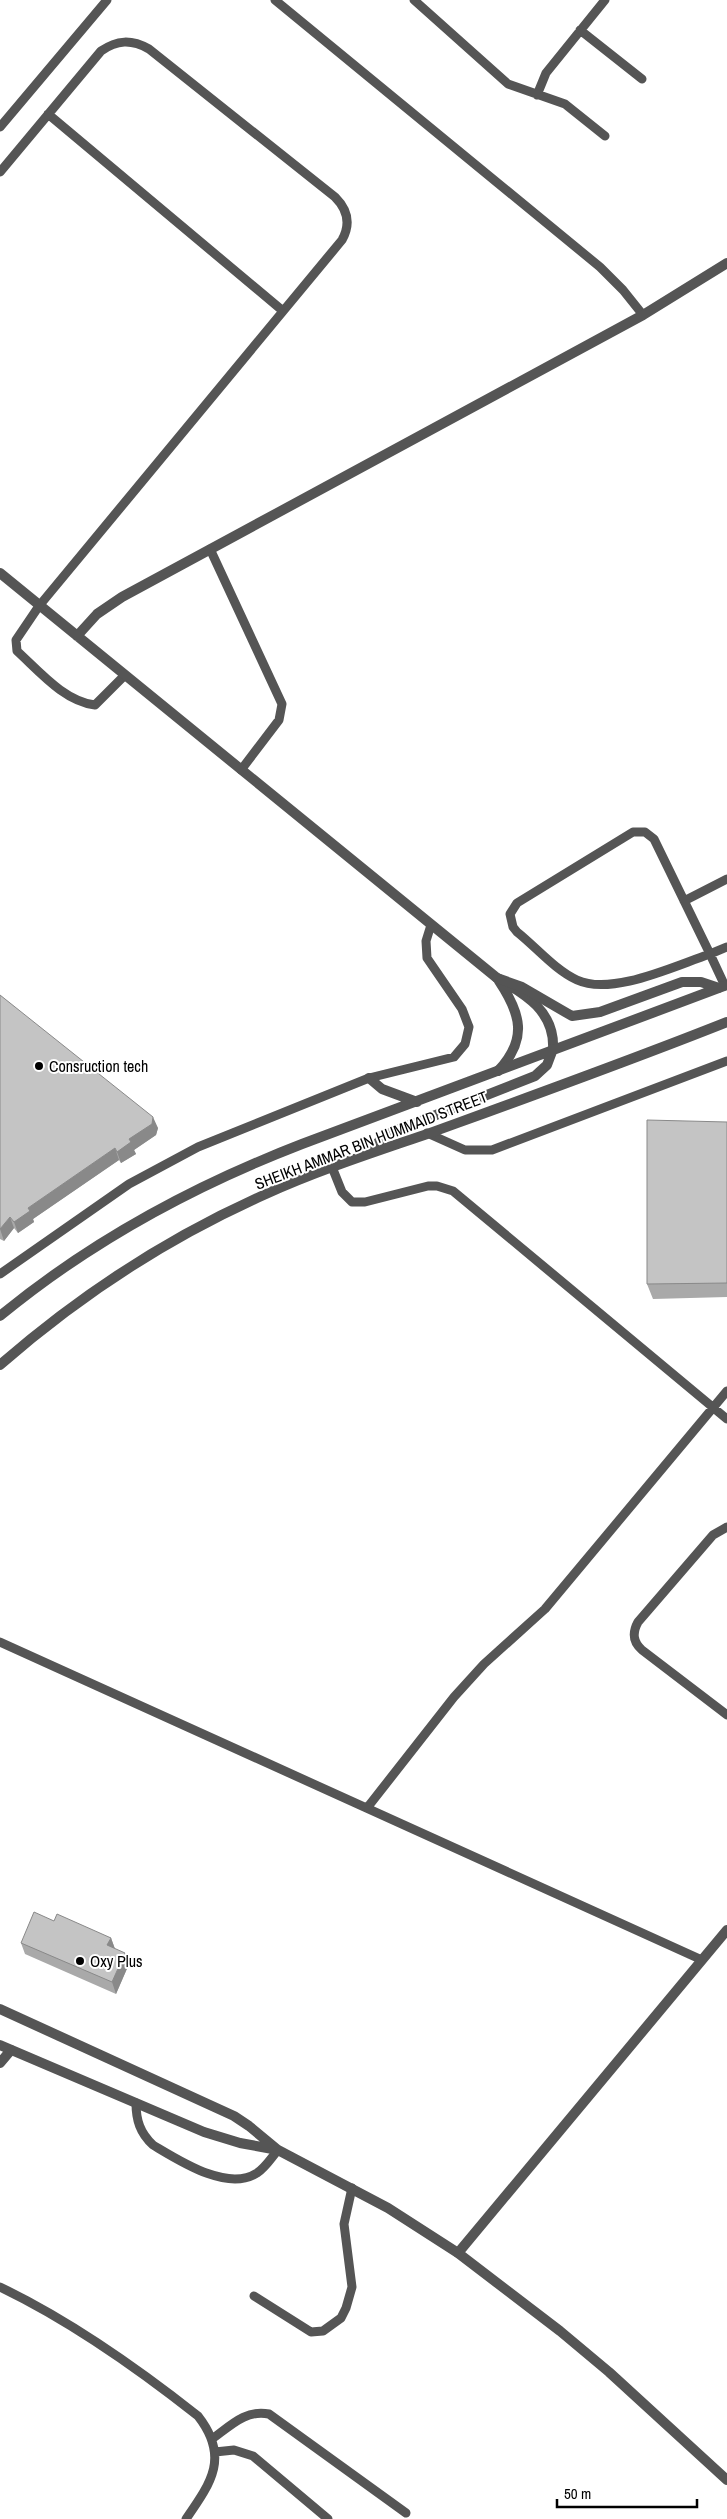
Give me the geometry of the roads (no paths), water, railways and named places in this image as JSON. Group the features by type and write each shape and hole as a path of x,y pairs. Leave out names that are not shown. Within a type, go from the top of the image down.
{"street":[{"path":"77,636 109,604 642,316 727,263"},
{"path":"0,573 431,925 497,978 524,994 541,1009 552,1028 553,1049 547,1065 534,1076 390,1133 381,1139 367,1155"},
{"path":"497,978 522,987 572,1016 600,1012 682,982 701,982 724,986"},
{"path":"497,978 514,1005 519,1028 513,1051 498,1070"},
{"name":"SHEIKH AMMAR BIN HUMMAID STREET","path":"0,1315 83,1254 179,1198 269,1157 724,986"},
{"name":"SHEIKH AMMAR BIN HUMMAID STREET","path":"0,1365 72,1306 134,1264 264,1194 332,1167 631,1060 727,1022"},
{"path":"369,1078 378,1087 417,1102"},
{"path":"458,2253 727,1930"},
{"path":"0,2009 234,2116 278,2150 352,2188 458,2253 560,2331 609,2372 727,2480"},
{"path":"0,2045 222,2138 278,2150"},
{"path":"0,2063 10,2050"}],"lane":[{"path":"0,127 108,0"},
{"path":"275,0 600,267 623,290 642,316"},
{"path":"414,0 508,84 564,104 604,136"},
{"path":"537,95 546,73 604,0"},
{"path":"580,30 642,79"},
{"path":"0,172 100,51 119,42 140,44 335,197 346,212 346,232 342,240 39,606 16,640 17,651 50,681 81,703 95,706 125,675"},
{"path":"48,114 284,311"},
{"path":"210,550 282,704 279,720 241,770"},
{"path":"724,986 710,954 654,839 650,835 639,831 628,834 517,903 510,914 510,921 517,932 564,971 590,984 618,984 710,954 727,947"},
{"path":"684,901 727,879"},
{"path":"0,1274 96,1206 163,1165 234,1131 369,1078 407,1067 454,1057 465,1044 469,1027 467,1017 427,958 426,941 431,925"},
{"path":"427,1134 465,1150 492,1150 727,1061"},
{"path":"332,1167 346,1198 358,1203 428,1186 437,1186 453,1191 727,1419"},
{"path":"367,1808 454,1697 489,1659 545,1609 727,1391"},
{"path":"727,1527 713,1535 638,1622 633,1634 637,1646 727,1715"},
{"path":"0,1642 702,1960"},
{"path":"136,2103 138,2122 147,2139 153,2145 218,2177 237,2179 256,2174 278,2150"},
{"path":"254,2296 311,2332 324,2332 340,2318 350,2298 352,2287 344,2224 352,2188"},
{"path":"0,2287 65,2322 131,2365 198,2416 212,2439 215,2464 209,2486 186,2519"},
{"path":"212,2439 247,2414 269,2414 406,2513"},
{"path":"215,2452 234,2450 253,2456 328,2519"}],"place":[{"name":"Consruction tech","path":"39,1066"},
{"name":"Oxy Plus","path":"80,1961"}]}
